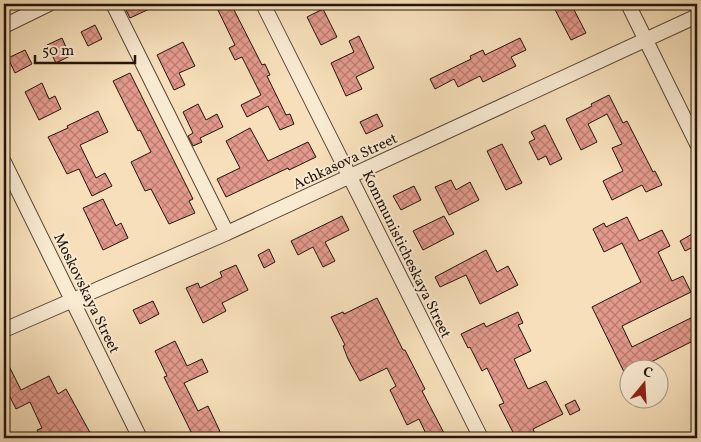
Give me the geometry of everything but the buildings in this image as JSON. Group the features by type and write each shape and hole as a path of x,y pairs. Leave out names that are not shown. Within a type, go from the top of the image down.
{"street":[{"path":"4,26 49,4"},
{"path":"113,4 227,233"},
{"name":"Kommunisticheskaya Street","path":"263,4 481,438"},
{"path":"628,4 697,144"},
{"name":"Achkasova Street","path":"4,330 351,177 697,16"},
{"name":"Moskovskaya Street","path":"5,170 140,438"}]}
